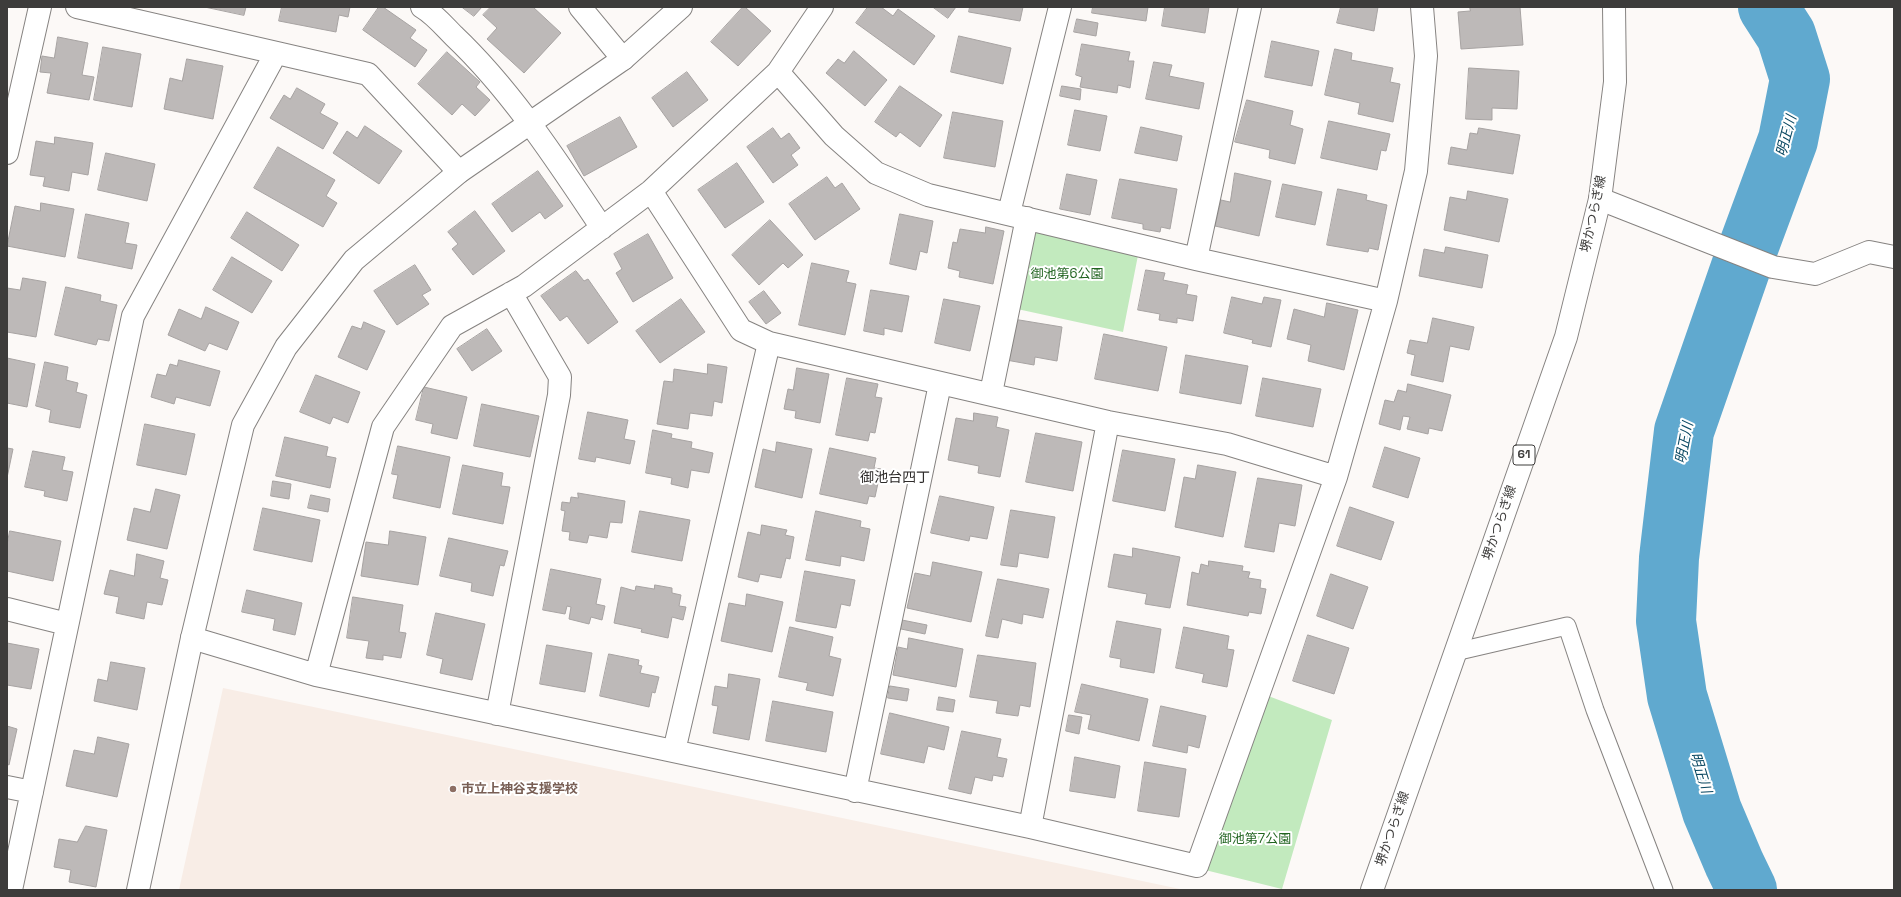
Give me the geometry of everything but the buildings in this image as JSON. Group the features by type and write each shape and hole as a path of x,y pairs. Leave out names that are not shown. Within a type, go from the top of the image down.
{"street":[{"path":"7,153 40,7"},
{"path":"77,7 368,74 459,172"},
{"path":"422,7 471,52 494,78 530,124 602,228"},
{"path":"580,7 623,59"},
{"path":"138,890 192,638 243,425 286,347 354,260 459,172 623,59 680,7"},
{"path":"316,675 383,427 452,326 524,286 651,191 778,72 822,7"},
{"path":"991,393 1018,216 1060,7"},
{"path":"1196,259 1250,7"},
{"path":"192,638 316,675 855,791 1030,827 1198,866 1336,477 1386,301 1416,171 1426,56 1422,7"},
{"name":"堺かつらぎ線","path":"1372,890 1566,337 1600,199 1615,82 1614,7"},
{"path":"11,890 133,316 276,53"},
{"path":"778,72 834,136 876,173 928,195 1196,259 1386,301"},
{"path":"651,191 741,330 769,343 940,384 991,393 1108,422 1227,444 1336,477"},
{"path":"1600,199 1773,267 1815,274 1869,252 1894,257"},
{"path":"497,714 559,395 560,377 511,293"},
{"path":"674,751 769,343"},
{"path":"855,791 940,384"},
{"path":"1030,827 1108,422"},
{"path":"7,609 68,624"},
{"path":"7,787 32,792"}],"lane":[{"path":"1455,652 1567,626 1595,710 1664,890"}],"shaded area":[{"name":"市立上神谷支援学校","path":"223,688 1185,890 179,890"}],"green space":[{"name":"御池第6公園","path":"1027,218 1140,245 1123,332 1008,307"},
{"name":"御池第7公園","path":"1263,694 1332,720 1282,889 1201,869"}],"waterway":[{"name":"明正川","path":"1747,890 1712,811 1677,696 1666,621 1669,558 1684,431 1741,267 1788,140 1800,79 1786,35 1768,7"}],"place":[{"name":"市立上神谷支援学校","path":"453,789"}],"district":[{"name":"御池台四丁","path":"895,478"}]}
